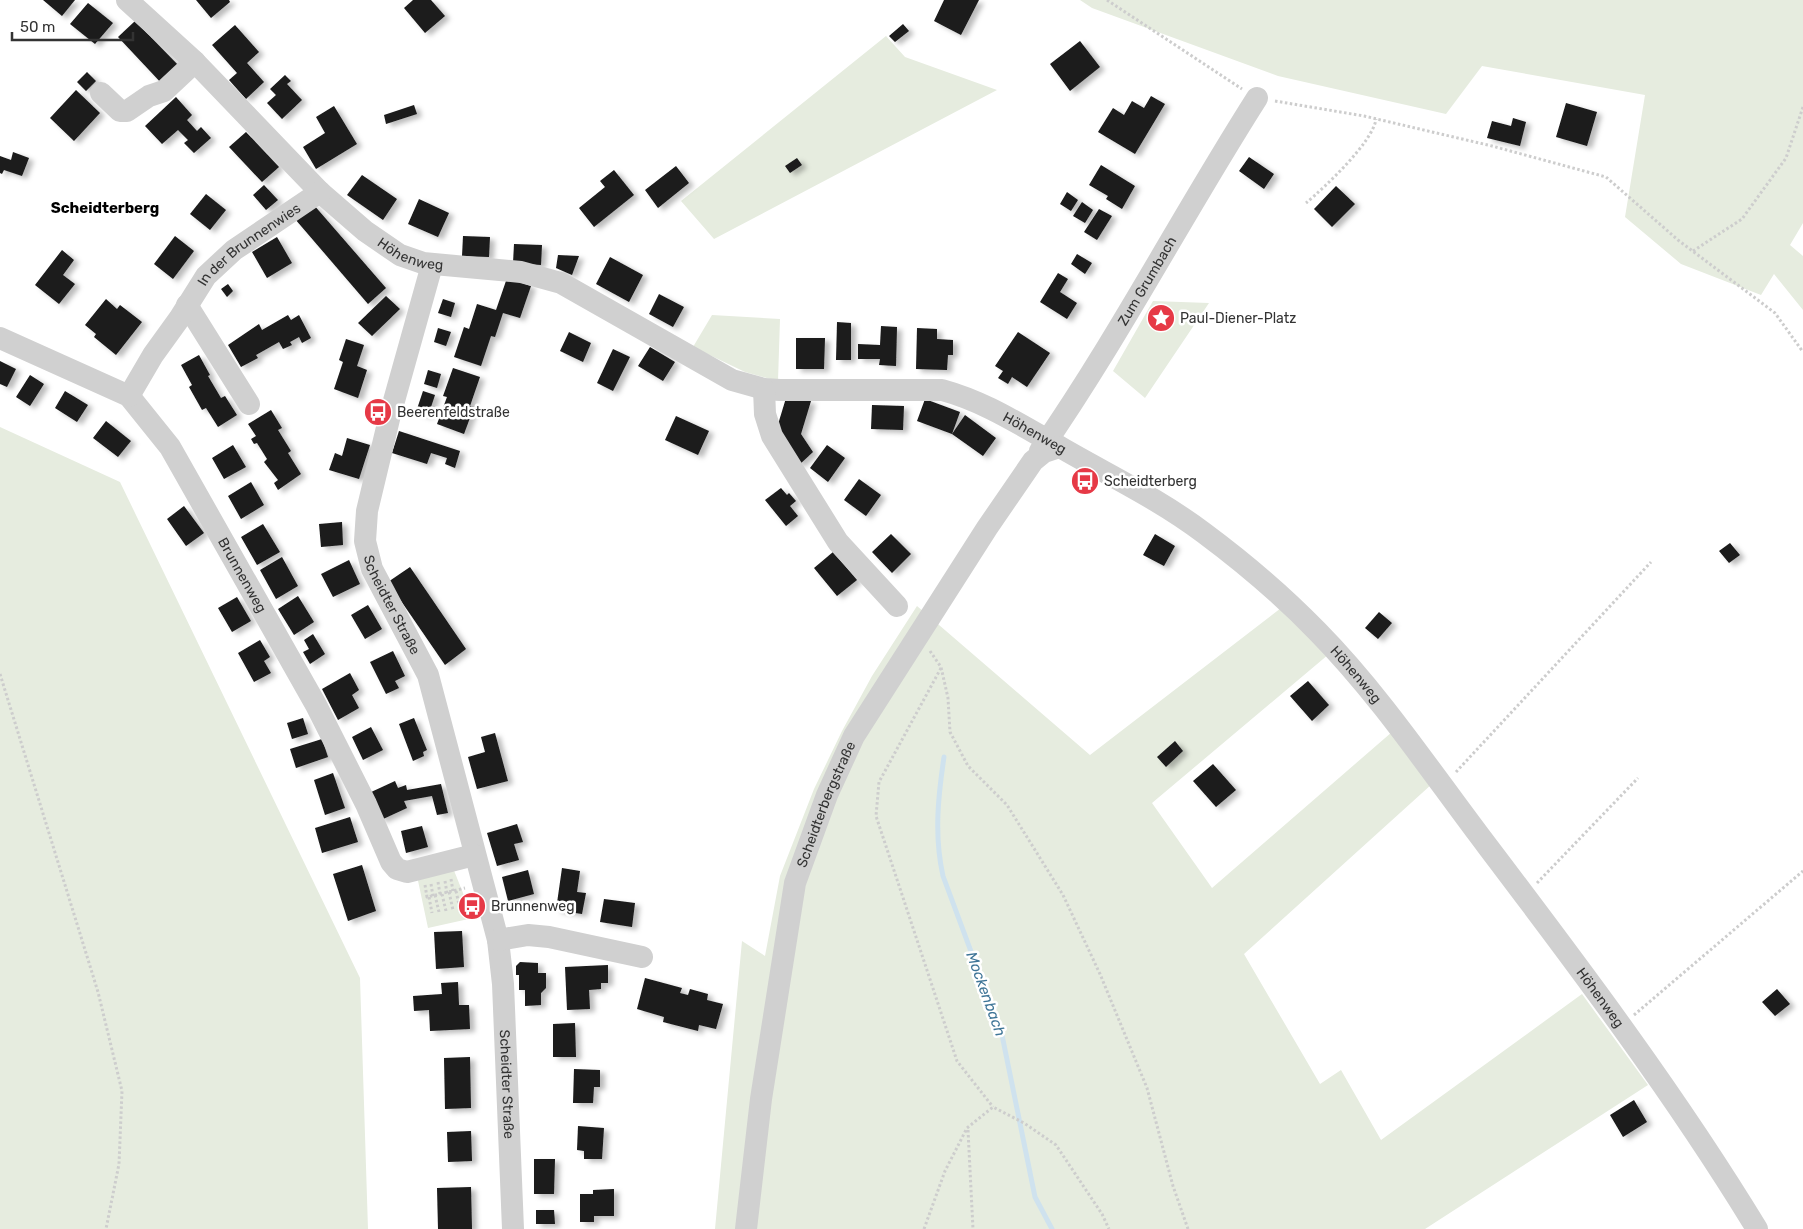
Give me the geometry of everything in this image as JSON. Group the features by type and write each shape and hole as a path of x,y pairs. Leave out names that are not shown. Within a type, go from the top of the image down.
{"street":[{"name":"Höhenweg","path":"127,0 195,62 320,192 365,231 395,252 411,260 432,265 521,272 561,283 732,380 764,389 942,390 979,402 1177,514 1205,534 1283,600 1336,652 1443,787 1621,1027 1678,1106 1757,1229"},
{"path":"102,93 120,111 127,111 149,96 164,91 195,62"},
{"name":"Zum Grumbach","path":"1033,461 1054,444 1257,98"},
{"name":"In der Brunnenwies","path":"129,396 153,355 206,276 224,258 320,192"},
{"name":"Scheidter Straße","path":"432,265 381,453 367,511 365,541 372,569 428,674 498,940 503,984 512,1229"},
{"path":"187,305 249,404"},
{"name":"Brunnenweg","path":"0,338 129,396 170,447 316,705 366,804 391,862 397,869 406,872 474,854"},
{"path":"764,389 765,414 772,436 838,542 898,606"},
{"name":"Scheidterbergstraße","path":"746,1229 761,1099 795,883 827,795 854,736 917,648 938,605 1033,461"},
{"path":"498,940 528,935 549,937 642,957"}],"path":[{"path":"1107,0 1257,98 1376,119 1492,146 1606,177 1693,251 1775,312 1803,352"},
{"path":"1693,251 1742,219 1786,158 1803,107"},
{"path":"1306,203 1328,185 1372,132 1376,119"},
{"path":"1443,787 1651,562"},
{"path":"917,648 941,667 948,698 950,732 968,766 1007,805 1064,895 1100,974 1147,1088 1173,1186 1188,1229"},
{"path":"941,667 878,782 876,816 957,1061 993,1108 1024,1123 1056,1145 1102,1214 1109,1229"},
{"path":"0,674 98,992 122,1091 119,1164 106,1229"},
{"path":"1524,895 1638,778"},
{"path":"1621,1027 1803,870"},
{"path":"446,911 450,876"},
{"path":"444,878 453,910"},
{"path":"438,880 460,909"},
{"path":"431,881 432,913"},
{"path":"424,883 427,897 461,889"},
{"path":"432,896 439,912"},
{"path":"924,1229 945,1171 967,1128 993,1108"},
{"path":"967,1128 974,1229"}],"shaded area":[{"path":"1080,0 1803,0 1803,223 1790,245 1803,256 1803,310 1774,274 1761,295 1681,264 1625,217 1645,95 1482,66 1446,114 1278,76 1092,8"},
{"path":"886,36 905,57 997,90 714,239 681,201"},
{"path":"1153,301 1209,303 1145,398 1113,371"},
{"path":"712,315 780,319 778,381 745,372 693,347"},
{"path":"0,427 120,482 360,978 368,1229 0,1229"},
{"path":"917,606 1090,755 1281,608 1329,654 1152,803 1212,888 1392,732 1432,784 1244,954 1320,1084 1341,1070 1381,1140 1582,994 1648,1085 1425,1229 715,1229 742,941 765,956 780,876 814,789 842,731 872,676"},
{"path":"453,868 473,918 428,928 417,876"}],"building":[{"path":"43,0 75,0 62,16"},
{"path":"196,0 229,0 230,2 211,18"},
{"path":"413,0 431,0 445,16 425,33 404,8"},
{"path":"944,0 979,0 961,35 934,21"},
{"path":"88,3 113,23 95,44 70,24"},
{"path":"135,21 182,69 164,86 118,37"},
{"path":"903,24 909,31 895,42 889,36"},
{"path":"235,25 259,52 247,63 264,82 246,99 229,80 237,73 212,45"},
{"path":"1080,41 1100,67 1070,91 1050,64"},
{"path":"87,72 96,81 86,91 77,82"},
{"path":"285,75 291,81 287,84 302,100 282,119 267,103 276,95 270,89"},
{"path":"76,90 100,113 74,141 50,118"},
{"path":"1151,96 1165,104 1135,154 1098,132 1113,108 1124,115 1132,101 1144,108"},
{"path":"176,97 192,115 187,120 197,131 201,127 211,138 194,153 184,143 188,140 178,130 162,144 145,126"},
{"path":"1566,103 1597,112 1587,146 1556,137"},
{"path":"414,105 417,114 386,124 384,115"},
{"path":"334,106 357,144 316,169 303,147 325,133 316,117"},
{"path":"1513,118 1526,122 1520,146 1487,138 1492,121 1511,126"},
{"path":"246,132 279,167 262,182 229,147"},
{"path":"13,152 29,158 22,176 4,170 2,174 0,173 0,156 11,160"},
{"path":"1249,157 1274,174 1264,189 1239,171"},
{"path":"797,158 802,165 790,173 785,166"},
{"path":"1101,165 1135,186 1122,209 1106,199 1108,196 1089,185"},
{"path":"676,166 689,183 658,208 645,190"},
{"path":"614,170 634,195 594,227 579,208 605,187 600,181"},
{"path":"362,175 397,199 383,220 347,195"},
{"path":"264,185 278,200 266,210 253,195"},
{"path":"1336,186 1355,204 1332,227 1314,209"},
{"path":"1067,192 1078,200 1071,211 1060,204"},
{"path":"206,194 226,210 210,230 190,214"},
{"path":"419,199 449,213 438,237 408,224"},
{"path":"1082,202 1093,210 1085,223 1073,216"},
{"path":"313,204 386,288 368,304 295,219"},
{"path":"1099,209 1112,216 1097,240 1084,232"},
{"path":"175,236 194,251 173,279 154,264"},
{"path":"463,236 490,237 489,257 462,256"},
{"path":"277,237 292,263 267,278 252,252"},
{"path":"514,244 542,245 541,265 513,263"},
{"path":"62,250 74,260 63,275 75,284 59,304 35,285"},
{"path":"1077,254 1092,263 1085,274 1071,264"},
{"path":"558,255 579,256 572,275 556,268"},
{"path":"610,257 643,275 629,302 596,284"},
{"path":"1058,273 1068,279 1060,292 1077,303 1067,319 1040,302"},
{"path":"507,278 531,286 520,318 503,313 495,337 491,336 481,366 454,357 464,327 469,329 477,304 496,310"},
{"path":"228,284 233,291 227,297 221,289"},
{"path":"659,294 684,307 673,327 649,314"},
{"path":"386,296 400,309 372,336 358,323"},
{"path":"106,299 117,309 120,305 142,322 116,355 94,337 96,334 85,325"},
{"path":"443,299 455,303 451,317 438,313"},
{"path":"288,315 291,320 299,315 311,338 302,343 299,337 290,342 292,345 283,349 279,342 256,355 258,358 241,367 228,345 259,324 262,330"},
{"path":"837,322 851,323 851,360 836,360"},
{"path":"881,326 897,327 896,366 879,365 880,359 858,359 858,344 880,345"},
{"path":"438,328 451,332 446,346 434,342"},
{"path":"917,328 937,329 937,339 953,340 953,355 948,355 947,370 916,369"},
{"path":"569,332 591,343 583,362 560,351"},
{"path":"1018,332 1050,353 1027,387 1012,377 1008,384 998,378 1003,371 995,366"},
{"path":"796,338 825,338 824,369 796,369"},
{"path":"346,339 364,345 357,366 367,370 358,398 334,389 343,362 339,360"},
{"path":"650,347 675,362 663,381 638,366"},
{"path":"613,349 630,357 613,391 597,383"},
{"path":"199,355 210,375 208,376 221,398 225,396 237,415 218,427 206,408 202,410 189,387 192,385 181,365"},
{"path":"0,361 16,369 7,387 0,384"},
{"path":"453,368 480,377 470,406 474,407 464,434 437,424 447,397 443,396"},
{"path":"428,370 441,374 437,388 424,384"},
{"path":"30,375 44,384 30,406 16,397"},
{"path":"65,391 88,405 77,422 55,408"},
{"path":"423,391 435,395 428,416 416,412"},
{"path":"786,398 811,401 801,434 813,452 799,465 776,431"},
{"path":"925,399 960,412 952,434 917,421"},
{"path":"872,405 904,406 903,430 871,429"},
{"path":"271,410 282,428 278,430 291,451 288,453 301,474 278,490 274,483 278,480 264,462 267,459 257,443 254,444 251,439 256,436 248,424"},
{"path":"965,415 996,438 983,456 952,434"},
{"path":"676,416 709,431 698,455 665,440"},
{"path":"106,421 131,441 118,457 93,438"},
{"path":"399,431 460,451 455,468 445,464 447,458 431,453 427,464 392,453"},
{"path":"347,438 370,445 359,479 329,470 335,453 342,456"},
{"path":"233,445 246,467 224,479 212,458"},
{"path":"827,445 845,458 828,482 810,468"},
{"path":"859,479 881,495 866,516 844,500"},
{"path":"251,482 264,505 241,519 228,496"},
{"path":"781,488 796,501 790,506 798,516 786,526 765,500"},
{"path":"184,506 204,533 186,546 167,519"},
{"path":"342,522 343,545 321,547 319,524"},
{"path":"263,524 280,552 257,565 241,537"},
{"path":"891,534 911,554 892,573 872,552"},
{"path":"1155,534 1175,546 1164,566 1143,555"},
{"path":"1730,543 1740,555 1729,563 1719,551"},
{"path":"833,552 857,580 837,596 814,568"},
{"path":"282,557 298,586 276,599 260,570"},
{"path":"349,560 360,584 333,597 321,574"},
{"path":"410,567 466,649 445,665 388,582"},
{"path":"298,596 314,622 294,635 278,609"},
{"path":"237,597 251,621 232,632 218,608"},
{"path":"368,605 382,629 365,639 351,615"},
{"path":"1379,612 1392,623 1378,639 1365,628"},
{"path":"313,634 325,654 310,664 303,652 309,649 304,640"},
{"path":"260,640 270,657 264,661 271,673 254,682 238,653"},
{"path":"393,651 405,676 395,681 399,688 386,694 370,662"},
{"path":"350,673 359,690 352,695 359,708 338,720 322,689"},
{"path":"1308,681 1329,705 1312,721 1290,696"},
{"path":"303,718 308,734 292,739 287,723"},
{"path":"414,718 427,750 423,752 424,756 413,761 399,724"},
{"path":"371,727 383,750 363,760 352,737"},
{"path":"495,733 508,781 477,789 468,757 485,752 481,737"},
{"path":"322,739 328,757 296,768 290,749"},
{"path":"1175,741 1183,751 1166,767 1157,757"},
{"path":"1213,764 1236,790 1216,807 1193,781"},
{"path":"333,773 345,808 325,815 314,780"},
{"path":"395,781 398,788 406,785 407,790 441,784 448,813 437,815 432,796 404,801 407,808 381,820 369,793"},
{"path":"350,817 358,842 322,853 315,828"},
{"path":"517,824 523,842 514,844 519,860 497,866 487,833"},
{"path":"422,826 428,847 406,853 401,831"},
{"path":"362,865 376,911 348,921 333,874"},
{"path":"562,868 580,871 577,892 586,893 582,914 556,910"},
{"path":"528,870 534,894 508,901 502,877"},
{"path":"604,899 635,903 632,927 600,922"},
{"path":"462,931 464,967 436,969 434,932"},
{"path":"520,962 538,963 538,973 546,973 546,988 541,993 541,1005 525,1006 525,990 519,990 519,975 516,975 516,966"},
{"path":"608,965 608,983 601,983 601,989 589,990 590,1009 567,1010 565,967"},
{"path":"645,978 682,988 680,993 688,995 690,989 708,994 707,1000 723,1004 716,1029 699,1025 698,1031 663,1022 664,1017 637,1009"},
{"path":"458,982 459,1005 469,1005 470,1029 430,1031 429,1010 414,1011 413,996 442,994 441,983"},
{"path":"1777,989 1790,1004 1775,1016 1762,1002"},
{"path":"575,1023 576,1057 553,1057 553,1024"},
{"path":"470,1057 471,1108 445,1109 444,1058"},
{"path":"574,1069 600,1070 600,1087 594,1087 593,1103 573,1103"},
{"path":"1634,1100 1647,1122 1623,1137 1610,1115"},
{"path":"578,1126 604,1128 602,1159 584,1159 584,1151 577,1150"},
{"path":"471,1131 472,1161 448,1162 447,1132"},
{"path":"534,1159 555,1159 554,1194 534,1194"},
{"path":"471,1187 472,1229 438,1229 437,1188"},
{"path":"614,1189 614,1216 594,1216 594,1222 580,1222 580,1194 593,1194 593,1190"},
{"path":"536,1210 554,1210 555,1224 536,1224"}],"waterway":[{"name":"Mockenbach","path":"944,757 938,816 940,861 943,876 1002,1035 1035,1197 1052,1229"}],"place":[{"name":"Paul-Diener-Platz","path":"1161,318"},
{"name":"Beerenfeldstraße","path":"378,412"},
{"name":"Scheidterberg","path":"1085,481"},
{"name":"Brunnenweg","path":"472,906"}],"district":[{"name":"Scheidterberg","path":"105,208"}]}
